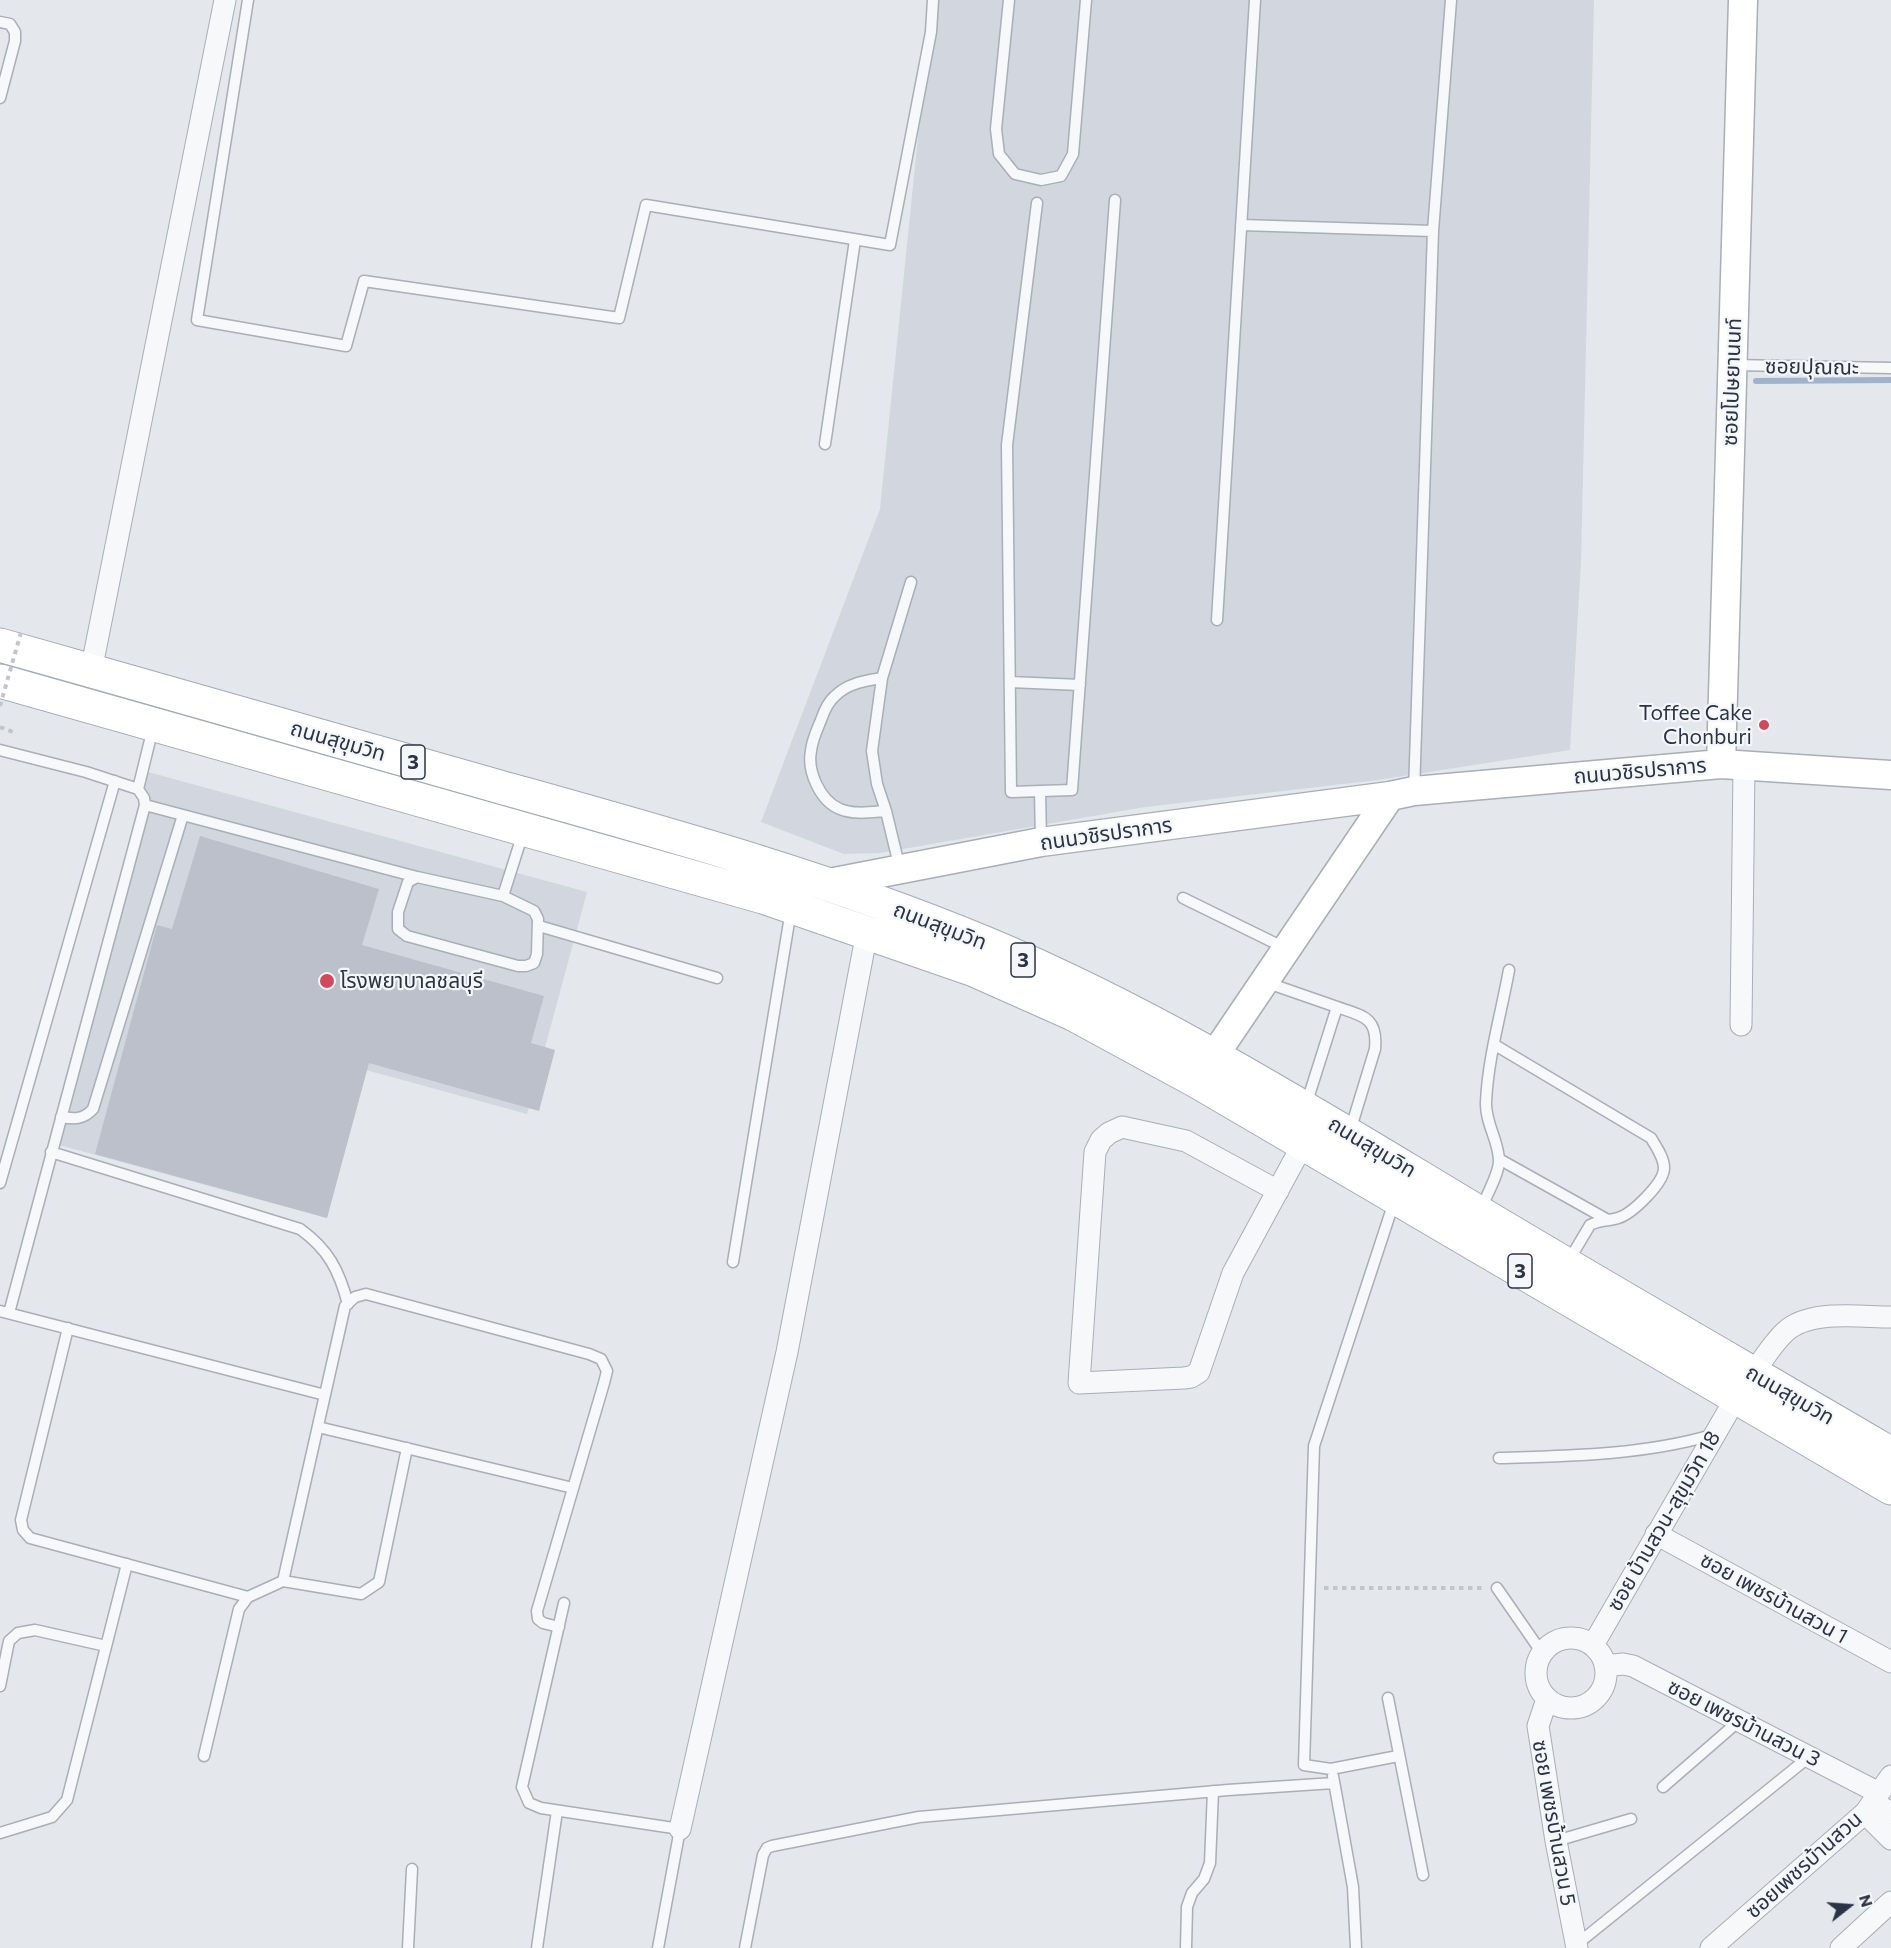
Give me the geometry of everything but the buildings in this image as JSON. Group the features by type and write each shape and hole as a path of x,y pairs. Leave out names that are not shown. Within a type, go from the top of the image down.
{"main road":[{"name":"ถนนสุขุมวิท","path":"11,637 91,671 632,824 887,905 986,943 1086,988 1205,1069 1303,1144 1395,1199 1891,1454"},
{"name":"ถนนสุขุมวิท","path":"0,681 791,906 975,970 1073,1014 1305,1108 1567,1264 1740,1377 1891,1488"}],"street":[{"path":"91,671 225,0"},
{"name":"ซอยโปษยานนท์","path":"1732,764 1732,365 1743,0"},
{"path":"1732,764 1741,1025"},
{"name":"ถนนวชิรปราการ","path":"824,884 1041,842 1402,793 1732,764 1891,775"},
{"path":"1205,1069 1264,981 1402,793"},
{"path":"680,1829 786,1352 867,932"},
{"path":"1278,1191 1186,1141 1122,1127 1101,1140 1095,1152 1078,1383 1184,1378 1199,1372 1233,1273 1278,1191 1303,1144"},
{"name":"ซอย บ้านสวน-สุขุมวิท 18","path":"1593,1645 1713,1435 1740,1377 1785,1332 1799,1322 1818,1317 1891,1317"},
{"name":"ซอย เพชรบ้านสวน 1","path":"1656,1534 1891,1662"},
{"path":"1571,1638 1593,1645 1605,1666 1606,1677 1597,1697 1578,1708 1556,1705 1546,1699 1540,1691 1536,1672 1542,1653 1549,1645 1571,1638"},
{"name":"ซอย เพชรบ้านสวน 3","path":"1605,1666 1628,1664 1809,1756 1877,1796"},
{"name":"ซอย เพชรบ้านสวน 5","path":"1546,1699 1538,1726 1556,1841 1576,1946"},
{"path":"1877,1796 1891,1813"},
{"path":"1877,1796 1891,1839"},
{"name":"ซอยเพชรบ้านสวน","path":"1711,1948 1877,1796"},
{"path":"1841,1948 1891,1902"}],"lane":[{"path":"248,0 196,320 346,346 364,280 619,318 646,205 890,245 931,33 933,0"},
{"path":"1010,0 996,129 999,154 1015,174 1041,180 1061,176 1073,154 1086,0"},
{"path":"1217,620 1255,0"},
{"path":"1402,793 1433,231 1451,0"},
{"path":"0,22 10,24 15,32 15,41 0,98"},
{"path":"1037,203 1007,446 1011,792 1072,790 1115,200"},
{"path":"1241,225 1433,231"},
{"path":"825,444 855,240"},
{"name":"ซอยปุณณะ","path":"1732,365 1891,368"},
{"path":"900,869 877,784 872,751 882,678 911,582"},
{"path":"882,678 845,687 832,697 815,733 810,752 811,770 827,801 840,809 857,813 886,812"},
{"path":"1010,682 1080,685"},
{"path":"138,789 153,725"},
{"path":"0,750 86,772 138,789 144,798 145,805 61,1118 5,1312 325,1395"},
{"path":"0,1183 5,1145 115,781"},
{"path":"1040,791 1041,842"},
{"path":"145,805 417,878 503,896 534,911 539,926 534,963 525,966 474,955 407,936 398,929 398,912 408,882 417,878"},
{"path":"61,1118 83,1118 93,1109 183,815"},
{"path":"503,896 525,829"},
{"path":"1184,898 1287,949"},
{"path":"733,1262 791,906"},
{"path":"539,926 717,978"},
{"path":"1480,1212 1499,1164 1488,1123 1486,1105 1489,1075 1509,970"},
{"path":"1264,981 1367,1017 1372,1024 1376,1036 1375,1049 1350,1133"},
{"path":"1305,1108 1337,1007"},
{"path":"1495,1045 1651,1138 1660,1153 1664,1168 1660,1179 1635,1207 1623,1216 1590,1225 1567,1264"},
{"path":"51,1152 300,1229 315,1240 330,1258 341,1280 348,1304"},
{"path":"1499,1159 1608,1220"},
{"path":"1395,1199 1314,1446 1304,1765 1331,1769 1398,1756"},
{"path":"283,1581 345,1306 355,1297 366,1294 601,1359 607,1371 537,1611 538,1619 543,1623 559,1628"},
{"path":"68,1329 21,1520 23,1530 30,1538 248,1596"},
{"path":"318,1427 573,1488"},
{"path":"1499,1458 1589,1455 1682,1444 1713,1435"},
{"path":"204,1756 238,1609 248,1596 283,1581 361,1594 379,1582 407,1448"},
{"path":"0,1833 52,1817 67,1800 127,1564"},
{"path":"1497,1588 1542,1653"},
{"path":"564,1604 522,1787 529,1803 541,1808 680,1829 658,1948"},
{"path":"0,1686 9,1641 18,1633 34,1630 106,1646"},
{"path":"1388,1698 1423,1875"},
{"path":"1663,1787 1740,1721"},
{"path":"1576,1946 1809,1756"},
{"path":"1331,1769 1353,1887 1356,1948"},
{"path":"745,1948 763,1855 767,1848 772,1846 919,1817 1213,1791 1334,1783"},
{"path":"1186,1948 1187,1907 1192,1893 1204,1879 1210,1863 1213,1791"},
{"path":"537,1948 557,1811"},
{"path":"1556,1841 1631,1819"},
{"path":"408,1948 412,1869"}],"path":[{"path":"0,706 11,637"},
{"path":"0,728 13,732"},
{"path":"1310,1587 1497,1588"}],"shaded area":[{"path":"932,0 1594,0 1581,562 1570,750 1378,780 1145,807 880,853 844,854 761,822 880,509"},
{"name":"โรงพยาบาลชลบุรี","path":"148,772 587,892 527,1114 366,1070 327,1218 48,1142"}],"waterway":[{"path":"1756,381 1891,380"}],"place":[{"name":"Toffee Cake Chonburi","path":"1764,725"},
{"name":"โรงพยาบาลชลบุรี","path":"327,981"}]}
